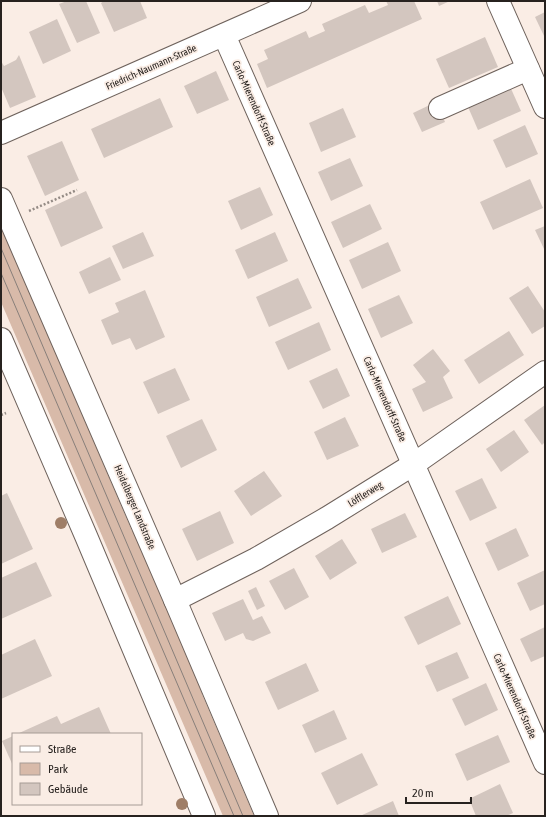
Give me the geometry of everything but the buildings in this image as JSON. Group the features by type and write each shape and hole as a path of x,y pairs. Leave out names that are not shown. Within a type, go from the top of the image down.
{"street":[{"name":"Friedrich-Naumann-Straße","path":"1,133 300,1"},
{"path":"498,1 545,106"},
{"name":"Carlo-Mierendorff-Straße","path":"224,35 545,763"},
{"path":"440,108 528,69"},
{"name":"Heidelberger Landstraße","path":"1,199 267,816"},
{"path":"1,339 204,816"},
{"name":"Löfflerweg","path":"175,600 256,559 327,518 414,464 545,372"}],"path":[{"path":"10,219 77,190"},
{"path":"1,415 6,413"}],"green space":[{"path":"1,212 24,279 132,531 137,529 206,690 202,694 254,816 223,816 1,302"}],"tram line":[{"path":"1,248 243,816"},
{"path":"1,273 234,816"}]}
